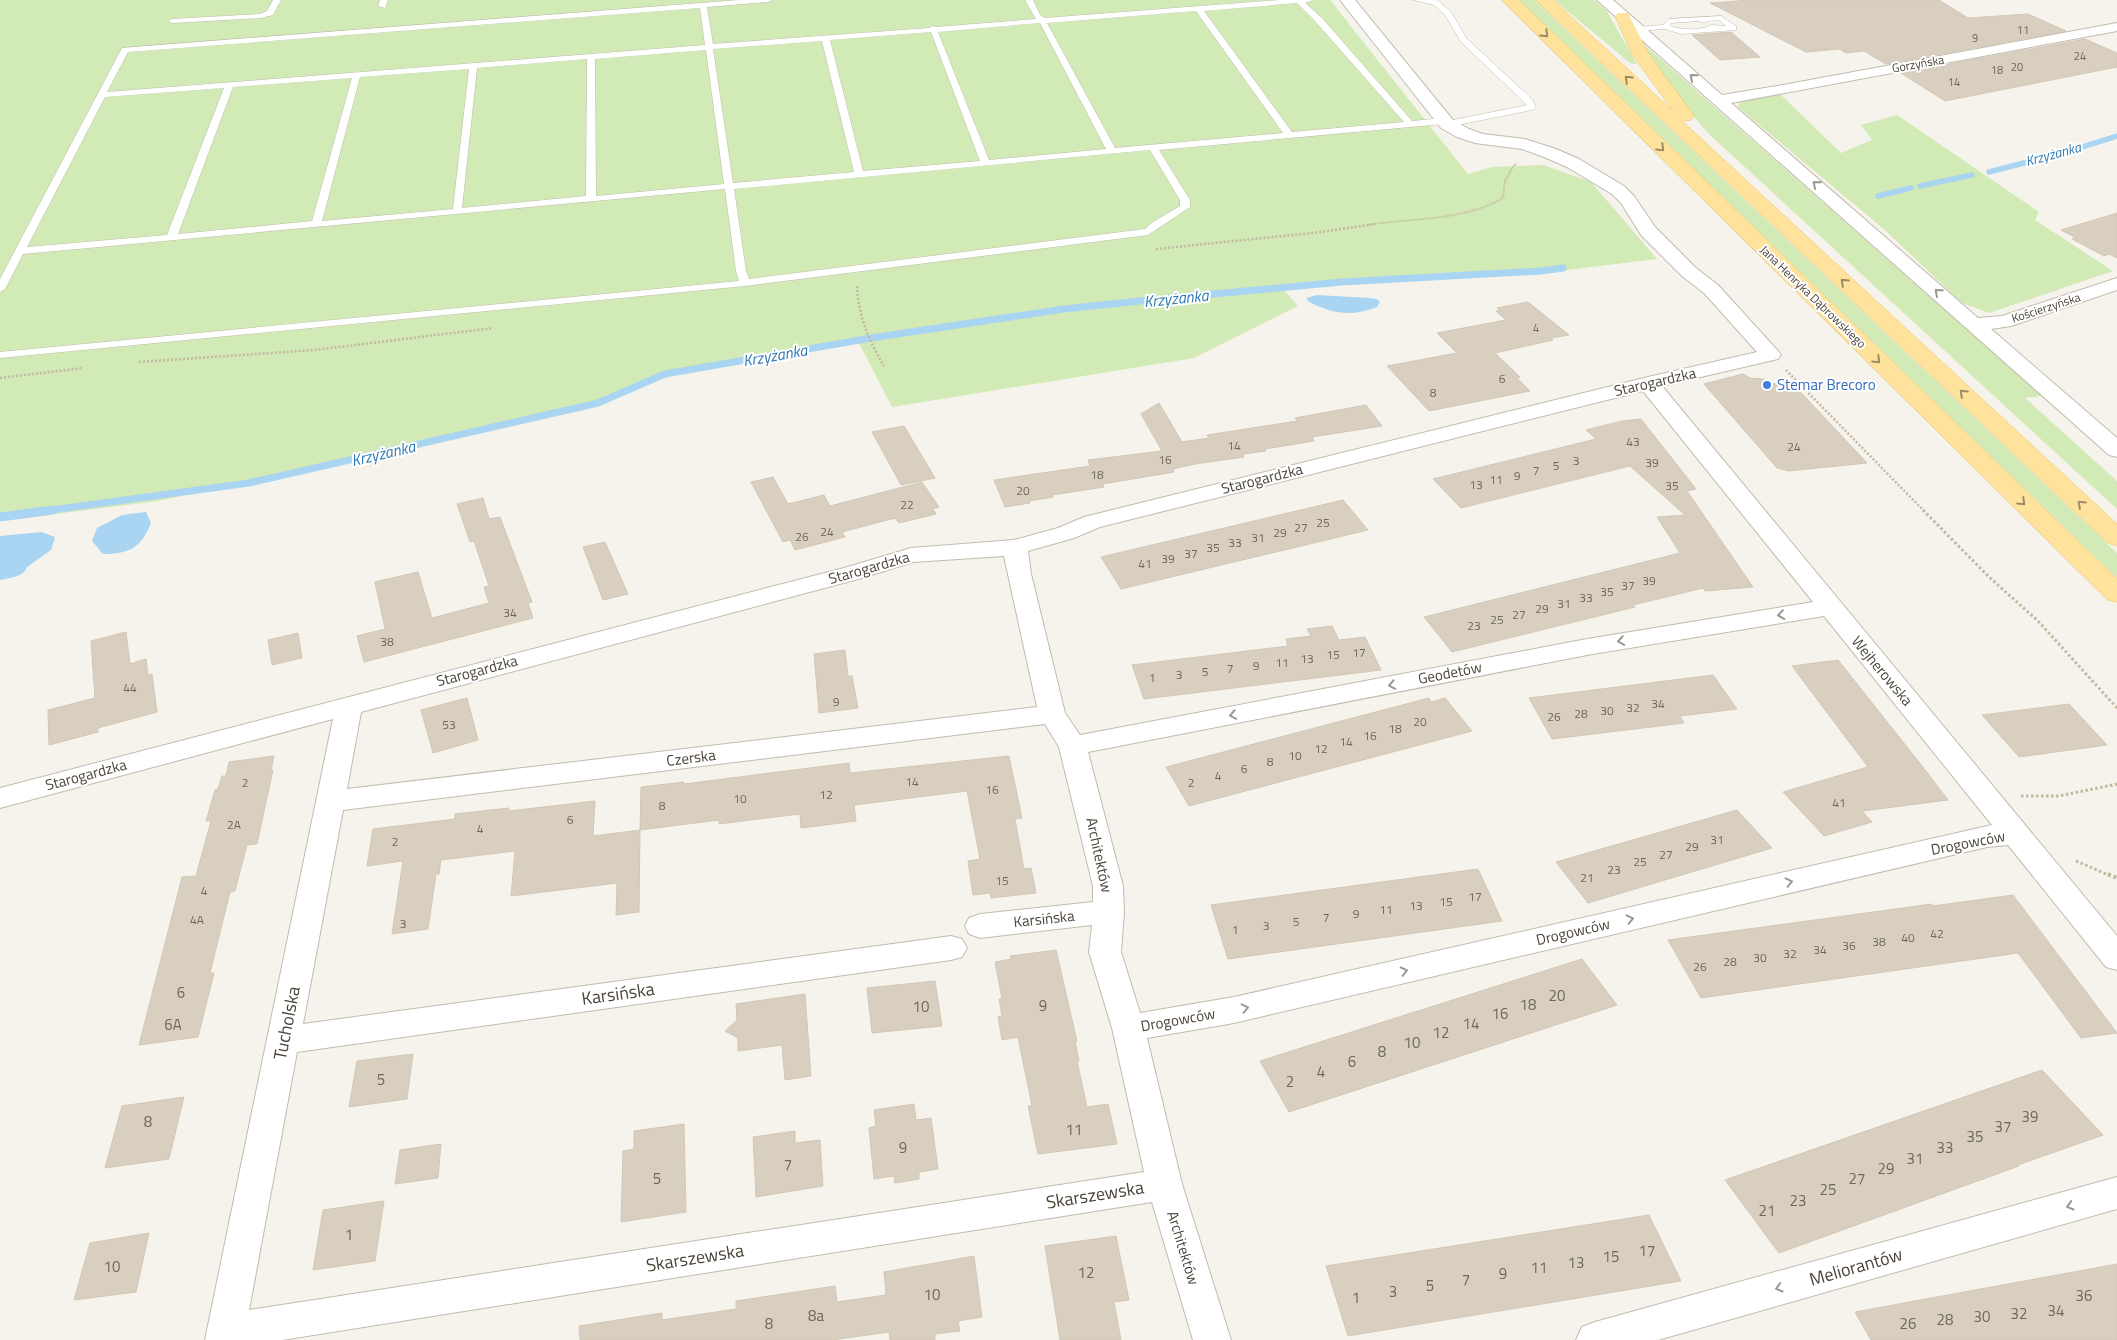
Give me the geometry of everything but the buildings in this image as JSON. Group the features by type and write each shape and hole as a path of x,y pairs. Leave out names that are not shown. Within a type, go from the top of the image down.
{"main road":[{"name":"Jana Henryka Dąbrowskiego","path":"1510,0 2117,594"},
{"path":"1544,0 2117,538"},
{"path":"1623,16 1640,54 1728,173"}],"street":[{"path":"1347,0 1445,122 1463,133 1481,139 1525,144 1550,153 1573,163 1618,190 1628,200 1648,230 1689,272 1711,289 1771,355"},
{"path":"1604,0 2117,450"},
{"name":"Gorzyńska","path":"1719,100 1783,90 2117,27"},
{"name":"Kościerzyńska","path":"1974,324 2004,322 2117,284"},
{"name":"Starogardzka","path":"0,798 853,573 910,555 1015,547 1066,533 1092,522 1648,383 1771,355"},
{"name":"Wejherowska","path":"1648,383 2117,958"},
{"name":"Architektów","path":"1015,547 1019,574 1052,714 1073,746 1108,886 1109,912 1105,952 1128,1028 1164,1184 1212,1340"},
{"name":"Geodetów","path":"1073,746 1587,647 1829,607"},
{"name":"Tucholska","path":"225,1335 349,706"},
{"name":"Czerska","path":"330,801 1052,714"},
{"name":"Drogowców","path":"1128,1028 1234,1010 1987,836 2017,834"},
{"name":"Karsińska","path":"980,926 1109,912"},
{"name":"Karsińska","path":"284,1040 951,948"},
{"name":"Skarszewska","path":"225,1335 1164,1184"},
{"name":"Meliorantów","path":"1595,1340 2117,1193"}],"lane":[{"path":"172,21 261,16 270,13 277,0"},
{"path":"0,289 124,50 768,0"},
{"path":"1028,0 1037,16 1042,20 1112,152"},
{"path":"1299,0 1412,124"},
{"path":"101,95 933,28 1310,0"},
{"path":"20,252 1445,122 1532,108 1529,101 1464,40 1448,14 1434,2 1417,0"},
{"path":"703,4 744,284"},
{"path":"1198,8 1290,136"},
{"path":"1637,29 1665,27 1681,32 1712,28 1733,28 1721,18 1669,21 1665,27"},
{"path":"933,28 986,164"},
{"path":"825,37 859,175"},
{"path":"591,56 591,200"},
{"path":"457,212 473,65"},
{"path":"316,225 356,74"},
{"path":"171,238 230,84"},
{"path":"0,355 744,284 1148,232 1156,224 1185,207 1185,200 1154,149"}],"path":[{"path":"857,286 858,308 864,318 869,338 884,366"},
{"path":"1771,355 1988,577 2038,621 2117,708"},
{"path":"1984,795 2000,792 2025,797 2059,796 2117,785"}],"green space":[{"path":"0,0 1330,0 1468,174 1492,167 1543,165 1591,182 1657,259 1542,273 1282,288 1298,306 1194,358 892,407 859,343 667,374 588,409 158,501 0,521"},
{"path":"1519,0 1534,0 2117,553 2117,578"},
{"path":"1554,0 1594,0 1606,10 1637,64 1630,63"},
{"path":"1641,42 2042,396 2025,398 2117,481 2117,509 1710,135 1685,107"},
{"path":"1781,95 1841,153 1872,140 1861,125 1897,115 2039,212 2035,220 2113,271 1989,313 1962,303 1887,232 1738,107 1739,103 1746,100"}],"water":[{"path":"1317,295 1370,298 1377,299 1380,302 1377,307 1367,310 1342,313 1318,306 1309,302 1306,298"},
{"path":"146,512 151,523 143,538 133,548 120,553 103,554 92,541 97,528 122,515"},
{"path":"41,532 55,537 51,550 27,567 20,575 0,580 0,536"}],"waterway":[{"name":"Krzyżanka","path":"1989,172 2066,152 2117,136"},
{"name":"Krzyżanka","path":"1920,186 1972,175"},
{"name":"Krzyżanka","path":"1878,196 1911,188"},
{"name":"Krzyżanka","path":"44,511 249,483 598,403 665,374 871,338 1064,309 1139,301 1342,282 1541,271 1563,268"},
{"name":"Krzyżanka","path":"0,517 53,510"}],"place":[{"name":"Stemar Brecoro","path":"1767,385"}]}
